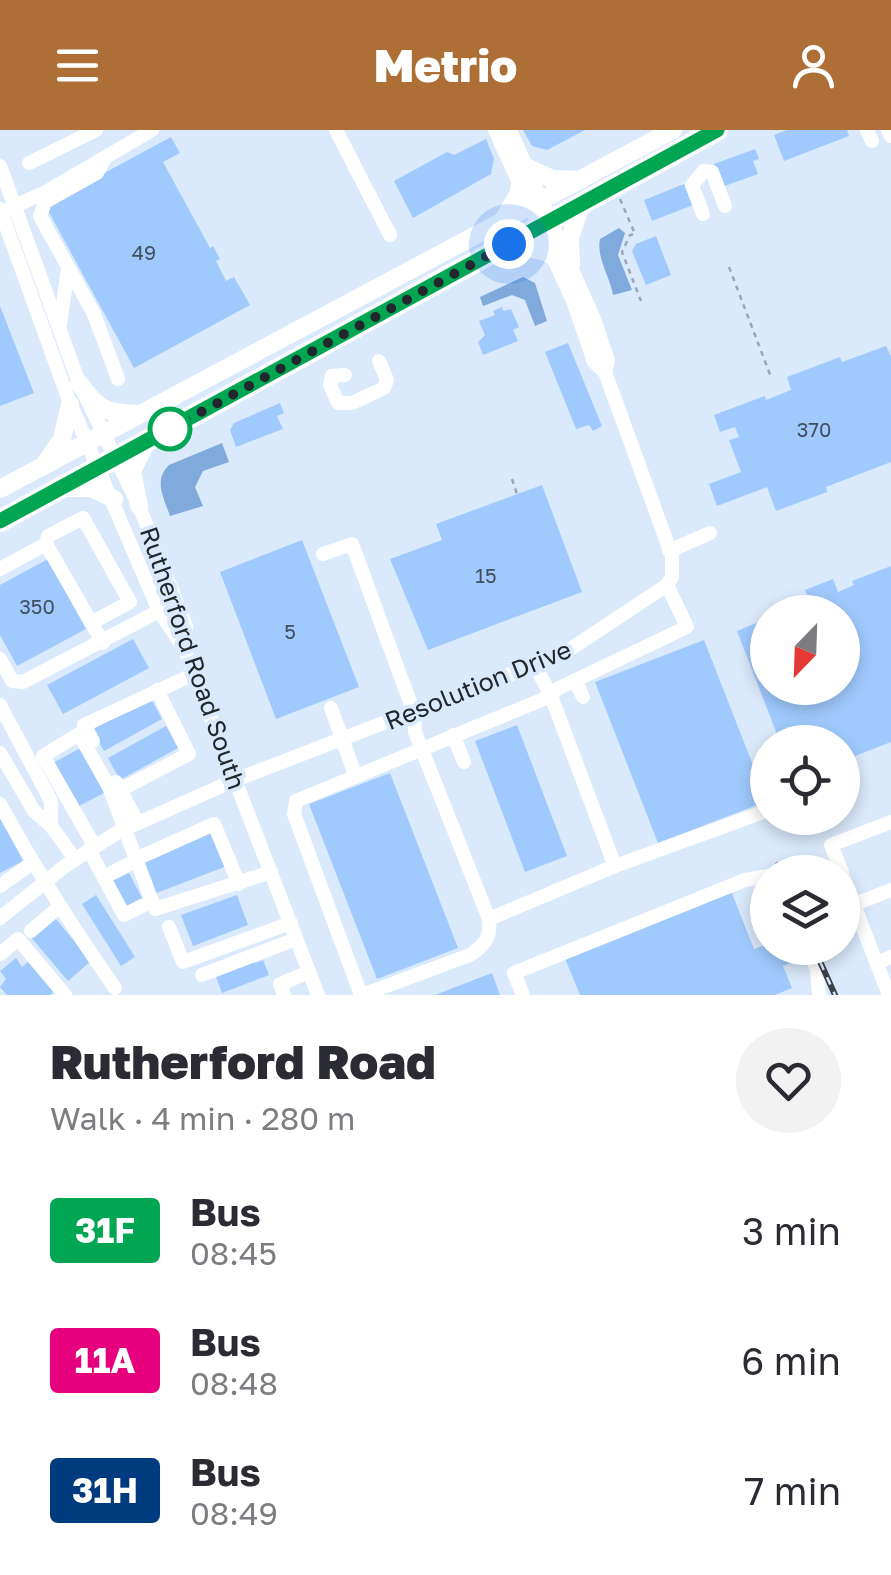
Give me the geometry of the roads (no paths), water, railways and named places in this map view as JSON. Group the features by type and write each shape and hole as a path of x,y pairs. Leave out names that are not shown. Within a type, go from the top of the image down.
{"main road":[{"path":"0,489 673,130"},
{"path":"0,522 717,130"},
{"path":"501,224 525,175 582,180"},
{"path":"509,244 563,260 581,205"},
{"path":"79,383 100,408 114,414 146,414"},
{"path":"45,465 62,439 70,404"},
{"path":"139,506 132,471 146,443"},
{"path":"62,488 92,488 114,498"}],"street":[{"path":"30,164 96,130"},
{"path":"4,209 152,130"},
{"path":"336,130 390,235"},
{"path":"495,130 525,175"},
{"path":"323,554 352,544 414,713 415,732 424,750 489,918 490,931 483,946 470,955 361,995 294,814 296,802 424,750 453,735 552,696 557,689 687,626 667,586 673,566 670,551 605,372 608,360 545,224 510,130"},
{"path":"104,158 88,181 41,207 43,226 94,314 118,379"},
{"path":"0,166 6,248 70,404 96,440"},
{"path":"703,214 692,185 704,171 712,172 725,206"},
{"path":"4,209 60,331 96,440"},
{"path":"60,331 68,268"},
{"path":"345,375 332,376 330,380 342,404 384,388 387,380 379,361"},
{"name":"Rutherford Road South","path":"96,440 139,506 186,626 184,648 318,995"},
{"path":"108,463 114,498 160,611 184,648"},
{"path":"91,623 130,602 83,518 48,536 46,544 102,643"},
{"path":"670,551 710,533"},
{"path":"0,569 46,544"},
{"name":"Resolution Drive","path":"0,918 75,859 131,826 235,780 563,654 667,586"},
{"path":"0,659 6,683 23,682 160,611"},
{"path":"535,665 552,696 615,866"},
{"path":"194,674 84,725 120,790 131,826 132,862 155,909 271,872"},
{"path":"575,680 583,697"},
{"path":"120,790 189,754 157,690"},
{"path":"0,705 51,801 52,826"},
{"path":"330,708 356,777"},
{"path":"131,826 80,734 43,756 124,914 142,906"},
{"path":"453,735 464,762"},
{"path":"0,753 34,811 52,826 75,859"},
{"path":"0,804 32,863 47,880 59,907 115,988"},
{"path":"489,918 615,866 750,817"},
{"path":"835,855 831,845 891,822"},
{"path":"104,877 214,824 239,884"},
{"path":"0,886 32,863"},
{"path":"523,995 514,973 750,879"},
{"path":"860,902 891,890"},
{"path":"31,931 59,907"},
{"path":"860,915 884,960 889,995"},
{"path":"169,927 183,962 291,924"},
{"path":"0,954 18,939 64,995"},
{"path":"202,975 296,939"},
{"path":"814,965 819,995"},
{"path":"284,995 280,984 309,972"}],"water":[{"path":"619,228 625,233 618,255 632,290 613,295 599,246 600,239"},
{"path":"523,277 535,283 547,321 535,326 525,300 512,295 483,306 480,297"},
{"path":"222,443 229,462 203,471 195,487 203,506 170,516 161,489 164,471 169,465"}],"railway":[{"path":"822,965 835,995"}]}
